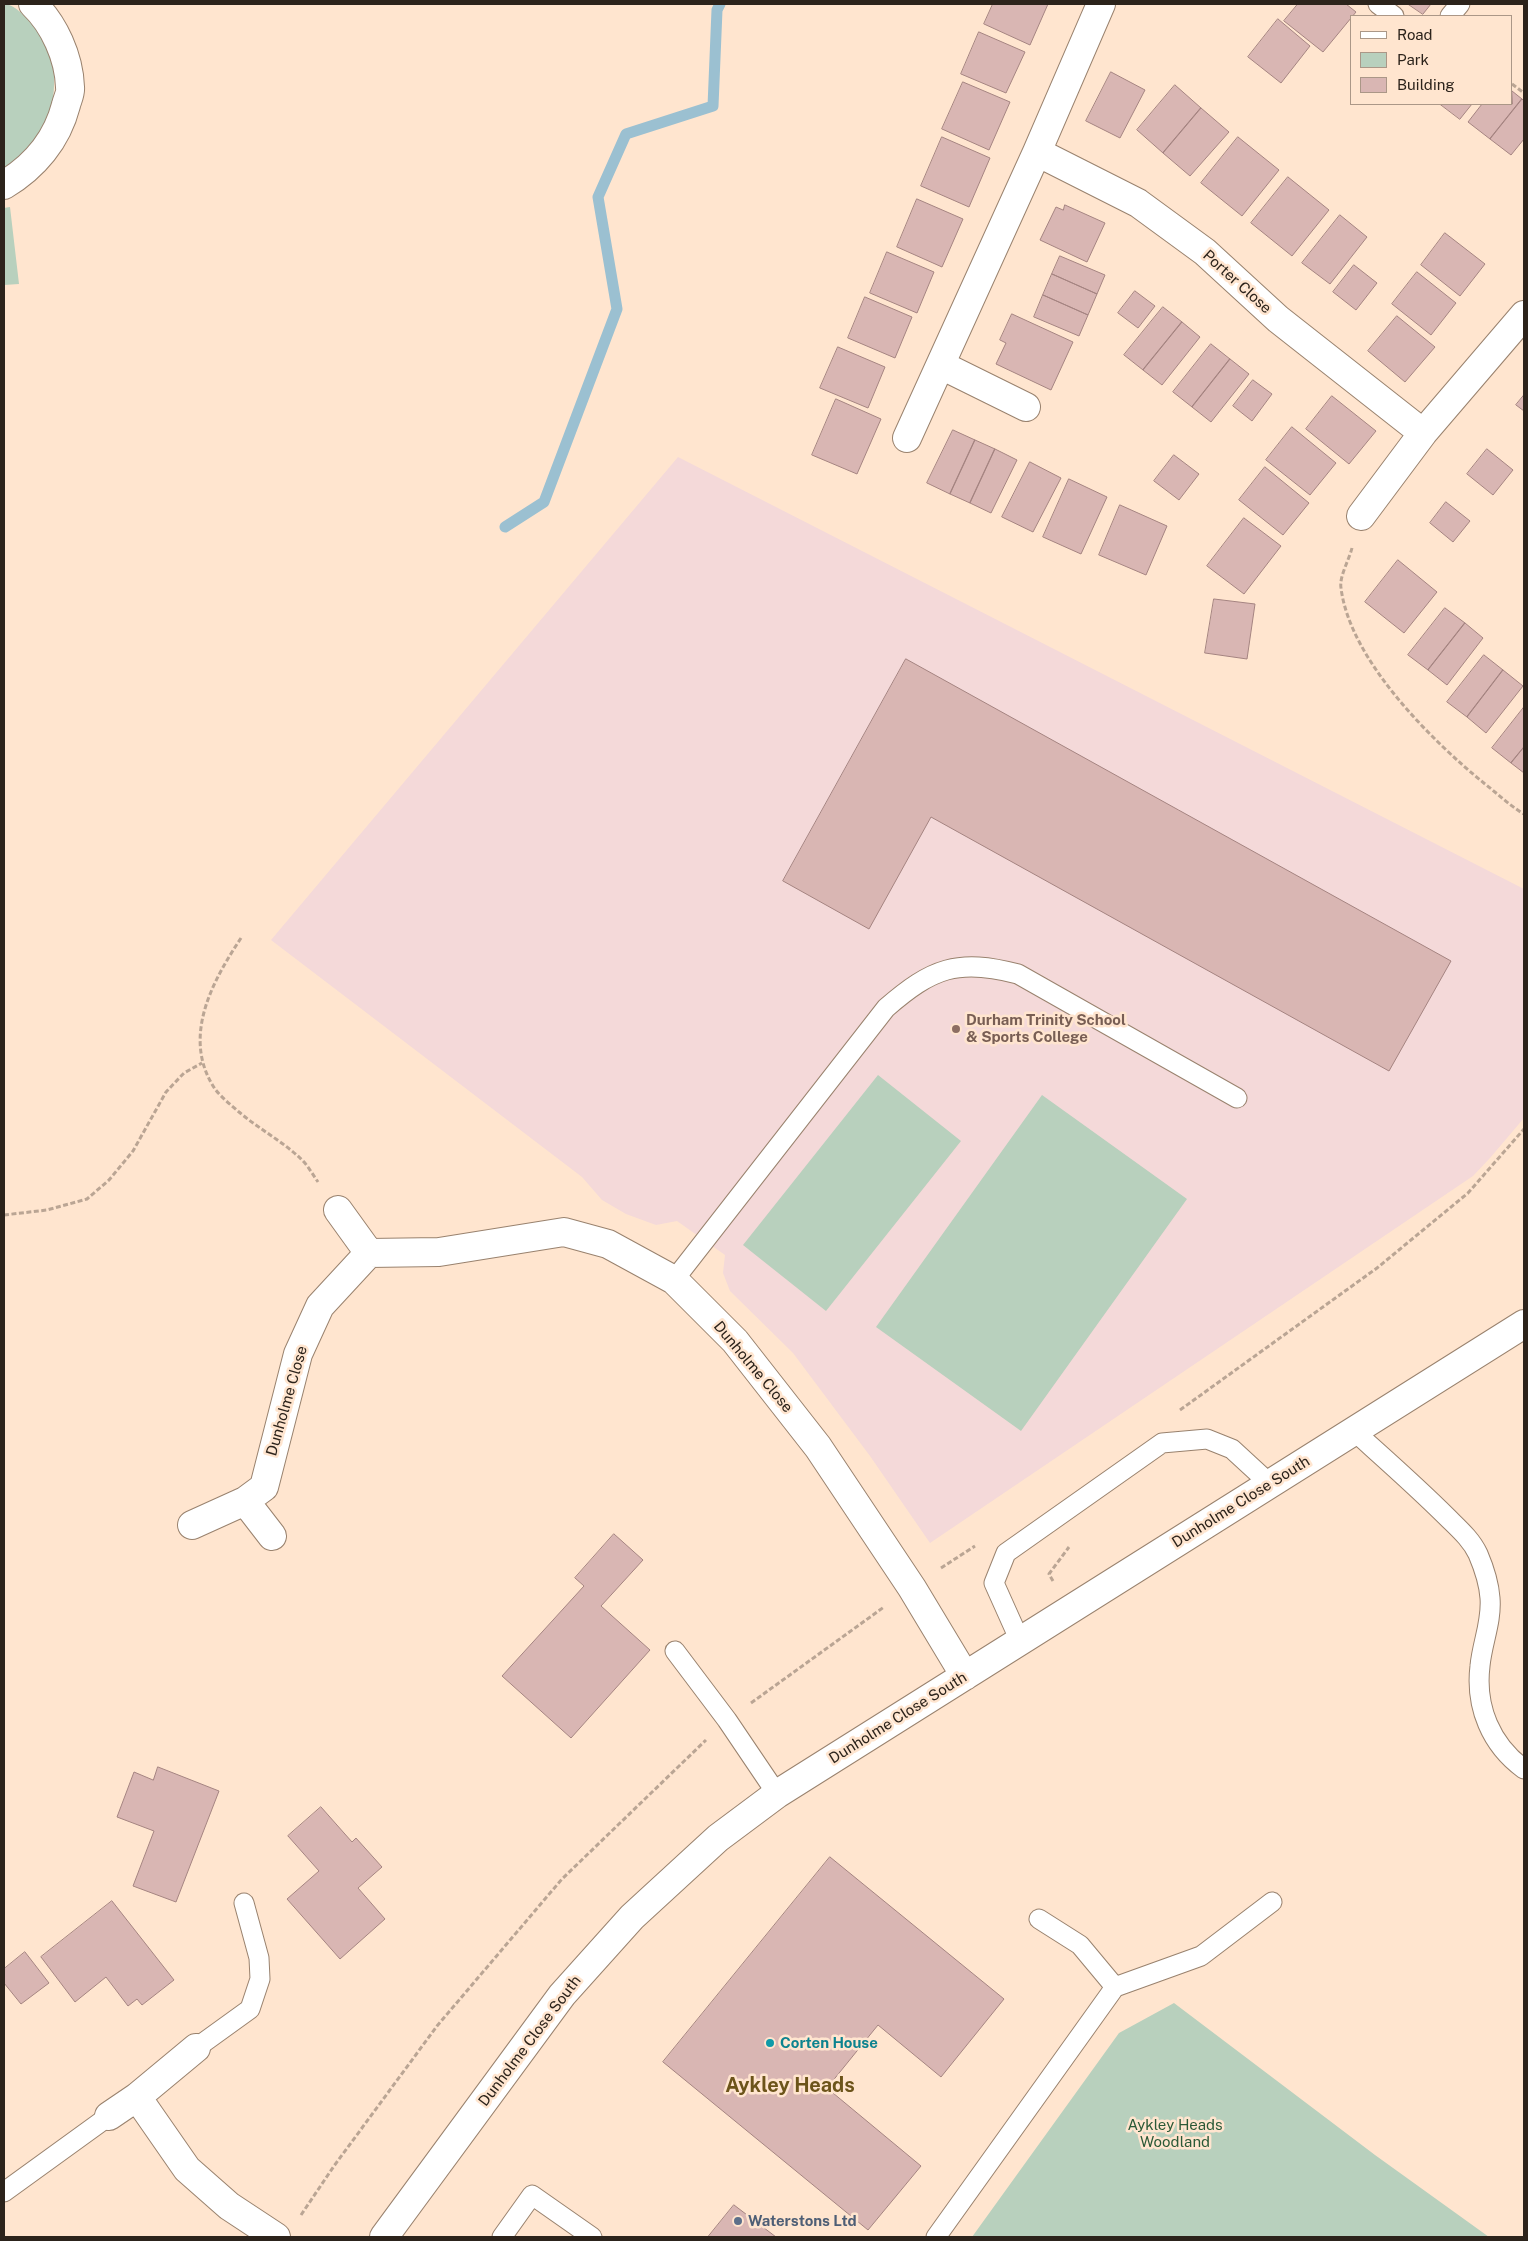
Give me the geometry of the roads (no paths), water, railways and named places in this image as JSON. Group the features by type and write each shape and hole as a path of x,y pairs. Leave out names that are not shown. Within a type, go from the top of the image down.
{"street":[{"path":"4,185 19,176 45,150 61,123 71,88 63,52 46,17 33,4"},
{"path":"907,438 1037,152 1101,4"},
{"name":"Porter Close","path":"1037,152 1138,203 1205,252 1278,319 1423,433"},
{"path":"1361,516 1423,433 1524,315"},
{"path":"941,365 1026,407"},
{"path":"338,1210 369,1253"},
{"name":"Dunholme Close","path":"192,1525 245,1501 264,1487 298,1354 320,1306 369,1253 439,1252 564,1232 608,1244 674,1280 736,1341 818,1447 912,1588 965,1676"},
{"name":"Dunholme Close South","path":"384,2237 562,1995 632,1917 718,1838 777,1794 1524,1324"},
{"path":"245,1501 272,1536"},
{"path":"109,2116 137,2097 196,2048"},
{"path":"137,2097 187,2169 229,2206 286,2229"}],"lane":[{"path":"1378,4 1393,15"},
{"path":"1451,15 1460,4"},
{"path":"674,1280 886,1008 912,986 947,969 967,966 994,968 1018,974 1237,1098"},
{"path":"1354,1432 1439,1509 1467,1538 1478,1553 1486,1576 1490,1599 1489,1622 1480,1666 1479,1693 1489,1729 1514,1761 1524,1769"},
{"path":"1020,1641 994,1583 1006,1553 1162,1443 1207,1439 1232,1449 1270,1484"},
{"path":"675,1651 727,1720 777,1794"},
{"path":"936,2237 1115,1987 1201,1956 1272,1902"},
{"path":"196,2048 250,2009 260,1979 259,1958 244,1903"},
{"path":"1039,1919 1080,1945 1115,1987"},
{"path":"4,2192 109,2116"},
{"path":"502,2237 532,2195 592,2237"}],"waterway":[{"path":"505,527 544,502 617,309 598,197 626,134 713,106 717,10 720,4"}],"place":[{"name":"Durham Trinity School & Sports College","path":"956,1029"},
{"name":"Corten House","path":"770,2043"},
{"name":"Waterstons Ltd","path":"738,2221"}],"district":[{"name":"Aykley Heads","path":"790,2086"}],"park label":[{"name":"Aykley Heads Woodland","path":"1175,2134"}]}
